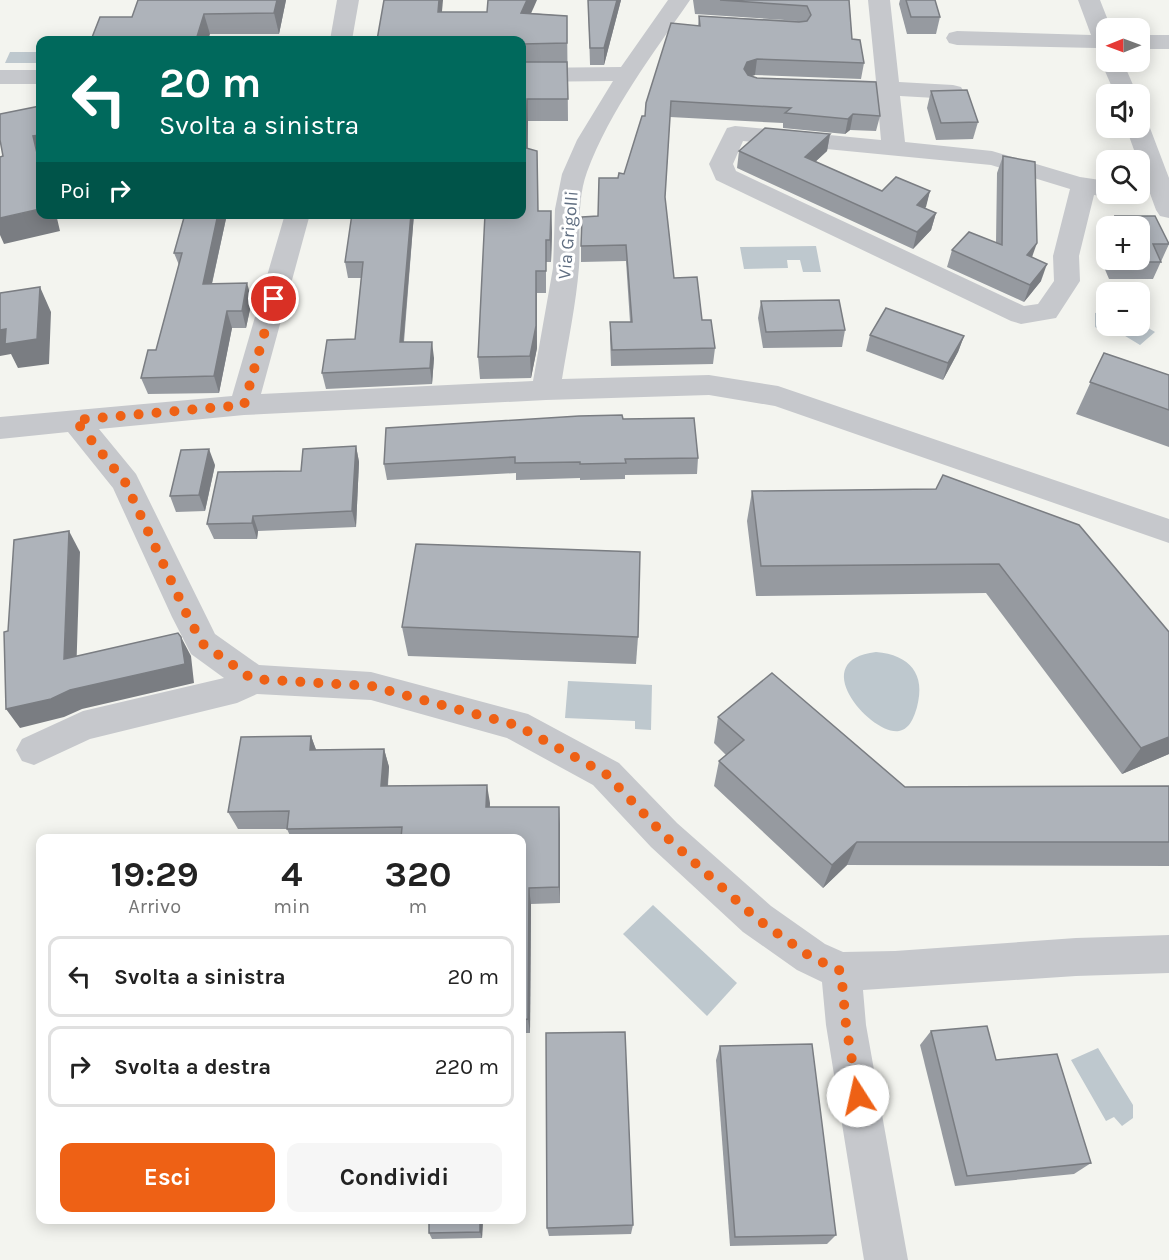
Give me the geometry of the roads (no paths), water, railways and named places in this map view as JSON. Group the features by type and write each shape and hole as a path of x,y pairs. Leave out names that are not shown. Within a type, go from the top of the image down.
{"street":[{"path":"342,36 348,0"},
{"path":"879,0 886,88 894,149"},
{"path":"1089,0 1096,18"},
{"name":"Via Grigolli","path":"546,390 566,268 568,209 574,174 589,140 628,74 678,14"},
{"path":"957,38 1096,47"},
{"path":"1150,42 1169,42"},
{"path":"526,75 628,74"},
{"path":"0,77 36,77"},
{"path":"1096,79 1109,84"},
{"path":"815,86 952,92"},
{"path":"735,133 992,158 1095,188 1066,256 1067,281 1046,312 1021,315 725,175 721,164 735,133"},
{"path":"1141,138 1158,199"},
{"path":"244,405 297,219"},
{"path":"0,428 244,405 546,390 709,385 778,396 1169,531"},
{"path":"75,420 125,482 188,617 203,644 252,679 371,686 516,725 606,774 664,835 757,919 811,957 841,971 895,970 1076,957 1169,954"},
{"path":"34,750 83,726 237,689 252,679"},
{"path":"841,971 846,1025 886,1260"}]}
